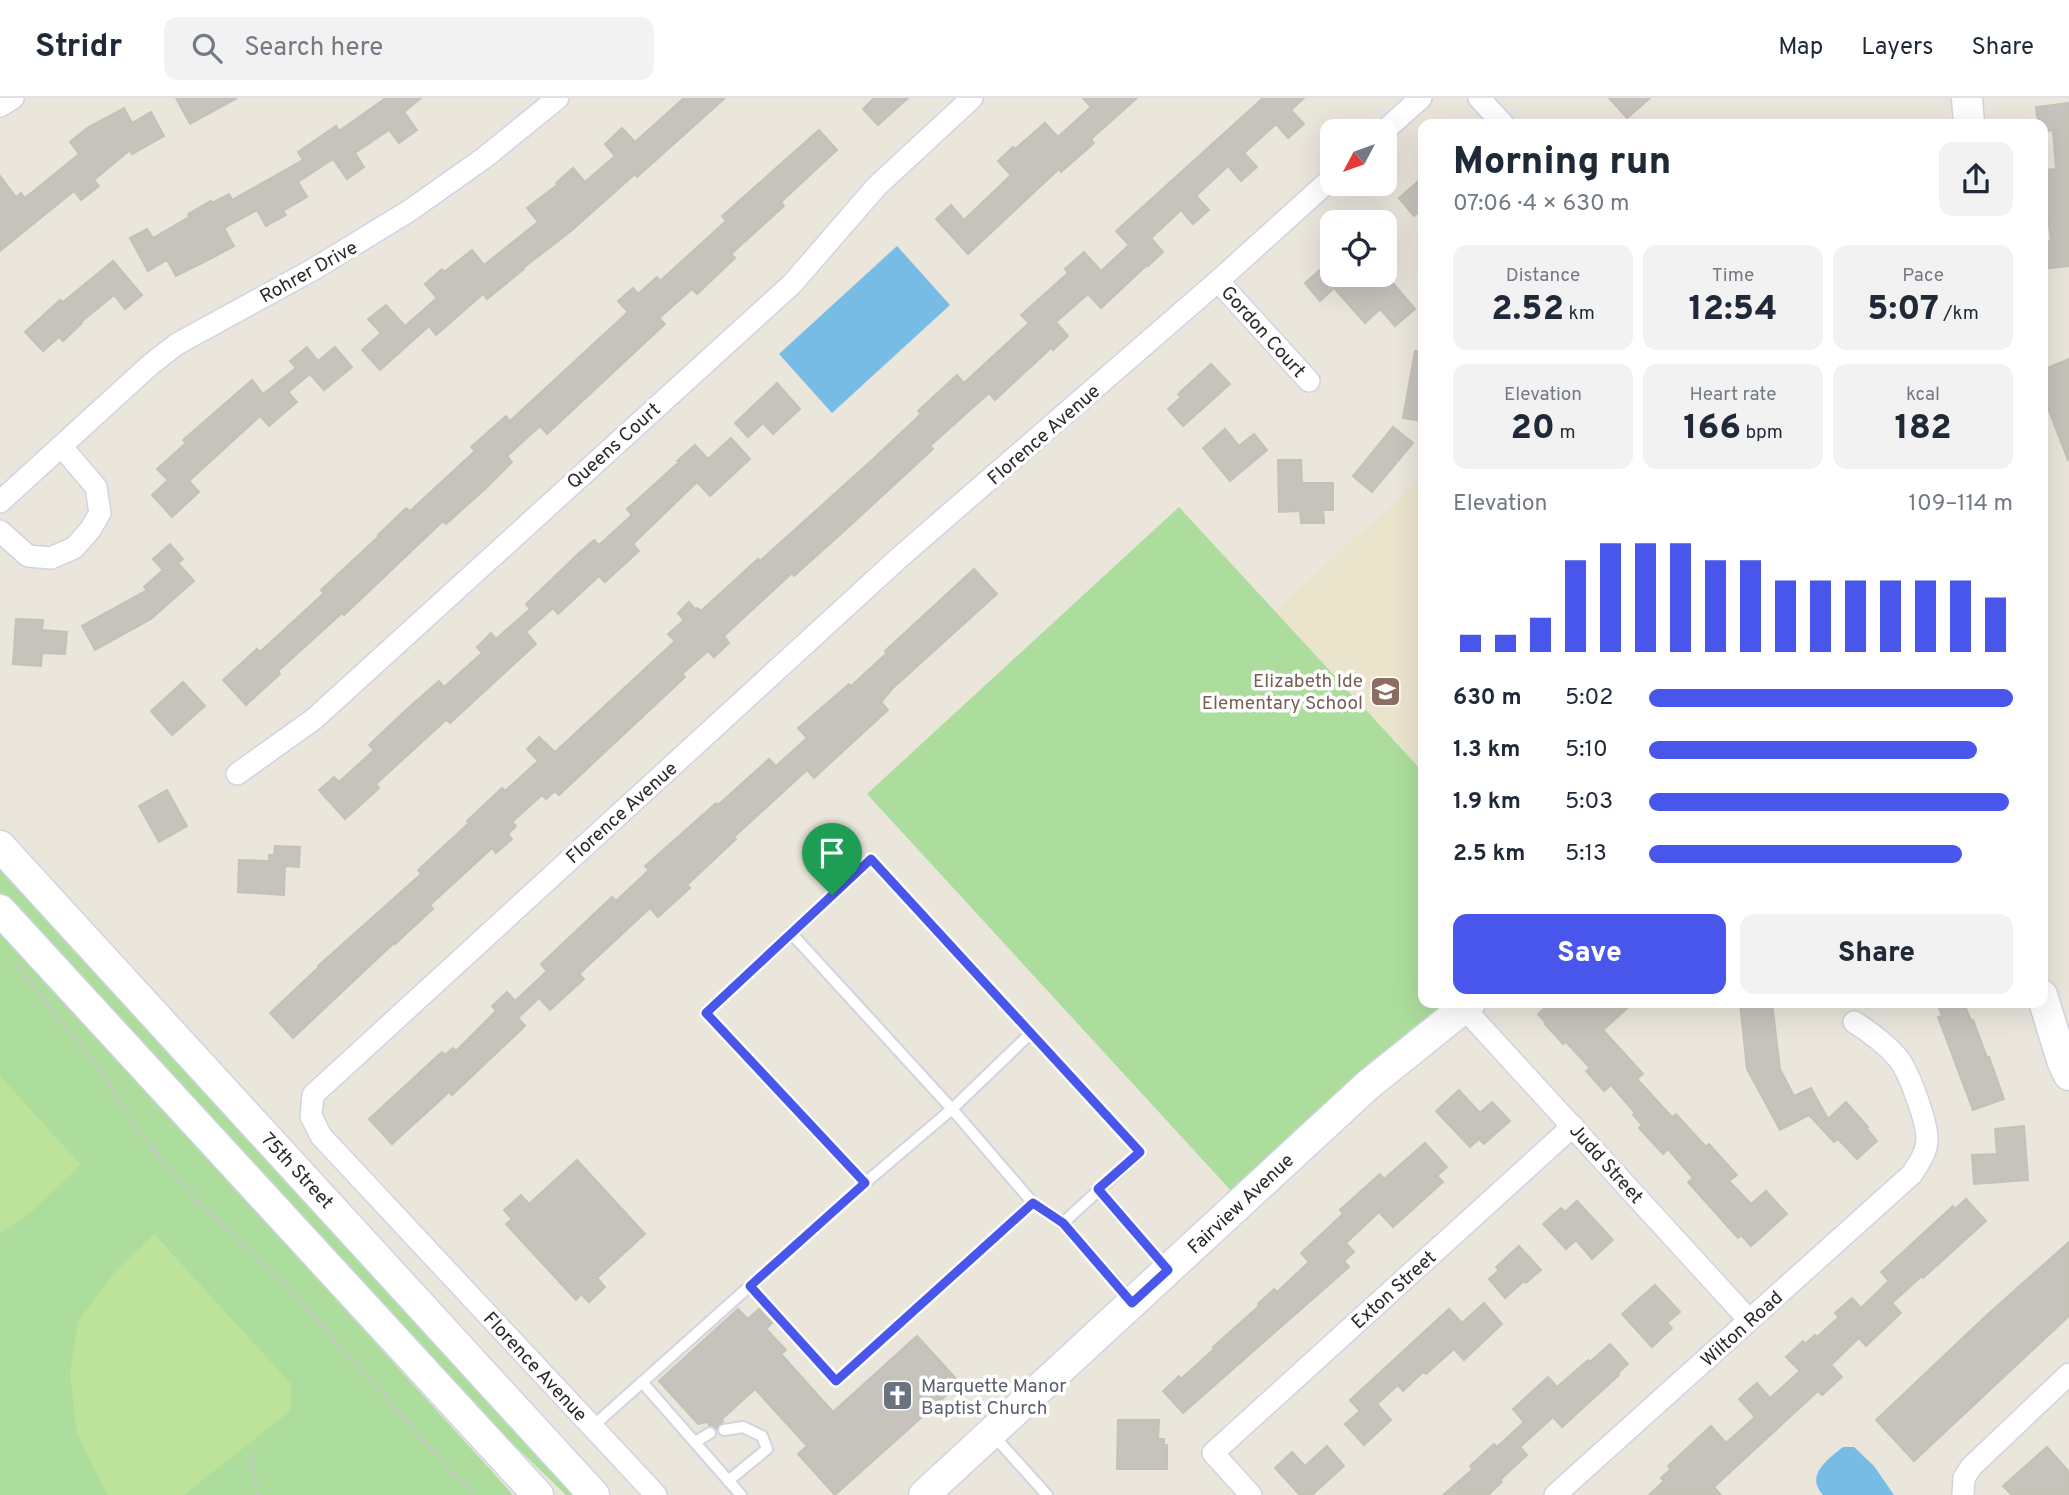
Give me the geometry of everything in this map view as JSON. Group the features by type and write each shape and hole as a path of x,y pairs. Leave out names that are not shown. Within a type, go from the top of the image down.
{"main road":[{"path":"1967,98 1969,119"},
{"name":"75th Street","path":"0,846 594,1495"},
{"path":"0,910 537,1495"},
{"name":"Fairview Avenue","path":"924,1495 1368,1085 1462,1008"},
{"path":"2046,1008 2069,1075"}],"street":[{"path":"0,106 13,98"},
{"name":"Rohrer Drive","path":"0,502 150,365 177,344 383,228 484,158 558,98"},
{"name":"Queens Court","path":"237,774 314,719 792,284 877,186 972,98"},
{"path":"1397,119 1421,98"},
{"path":"1479,98 1498,119"},
{"name":"Florence Avenue","path":"656,1495 321,1136 311,1115 313,1095 900,557 1320,189"},
{"name":"Gordon Court","path":"1218,281 1309,381"},
{"path":"0,531 28,556 51,558 74,548 90,530 100,513 96,487 61,446"},
{"name":"Judd Street","path":"1469,1008 1749,1320"},
{"name":"Wilton Road","path":"1555,1495 1912,1174 1923,1157 1927,1140 1923,1116 1899,1059 1879,1039 1854,1022"},
{"name":"Exton Street","path":"1251,1495 1213,1453 1573,1126"},
{"path":"1963,1495 1964,1478 1971,1466 2069,1374"}],"lane":[{"path":"865,1183 706,1013 871,859 1140,1152 1063,1223"},
{"path":"792,933 1033,1203 1063,1223 1132,1303"},
{"path":"592,1427 951,1109 1031,1034"},
{"path":"1098,1189 1168,1270"},
{"path":"750,1286 836,1381 1033,1203"},
{"path":"642,1382 741,1495"},
{"path":"724,1430 743,1427 762,1436 767,1449 728,1481"},
{"path":"695,1442 710,1433"},
{"path":"991,1433 1047,1495"}],"path":[{"path":"9,957 95,1063 139,1132 204,1209 276,1275 473,1495"},
{"path":"257,1454 250,1459 258,1495"}],"shaded area":[{"name":"Elizabeth Ide Elementary School","path":"1418,481 1418,766 1274,611"}],"green space":[{"path":"1179,507 1418,767 1418,1008 1439,1008 1408,1033 1234,1194 867,794"},
{"path":"0,863 580,1495 566,1495 446,1379 0,893"},
{"path":"0,929 498,1478 513,1495 0,1495"},
{"path":"0,1076 81,1165 31,1212 0,1234"},
{"path":"154,1234 291,1384 291,1410 184,1495 109,1495 77,1433 70,1374 78,1322 113,1274"}],"water":[{"path":"897,246 950,305 832,413 779,354"},
{"path":"1843,1447 1854,1447 1874,1466 1894,1495 1823,1495 1816,1481 1817,1474"}],"building":[{"path":"176,98 237,98 190,124"},
{"path":"386,98 421,98 404,112 417,130 399,143 389,130 355,153 364,167 347,179 333,159 298,182 307,197 283,211 286,215 266,226 257,210 224,228 234,246 212,258 176,276 167,260 148,271 130,238 147,229 153,238 211,201 212,203 229,194 232,200 303,160 298,152 336,126 339,131"},
{"path":"684,98 725,98 637,177 635,174 571,231 487,299 483,294 436,335 429,326 380,370 362,350 381,333 368,319 386,305 405,326 437,298 425,284 442,269 444,272 472,250 484,265 538,222 527,208 557,185 573,168 585,182 615,156 605,144 622,128 635,142"},
{"path":"874,98 908,98 878,125 863,109"},
{"path":"1083,98 1137,98 1091,139 1094,143 1061,172 1059,169 968,254 936,219 951,205 964,220 1011,175 998,161 1045,123 1058,137 1091,107"},
{"path":"1263,98 1304,98 1291,110 1304,124 1288,138 1276,124 1244,153 1257,167 1241,181 1228,166 1196,196 1209,210 1193,224 1181,210 1151,238 1163,252 1148,266 1101,308 1088,294 1056,322 1068,336 1053,350 1051,348 995,400 989,393 930,446 933,449 724,636 729,643 714,657 708,651 682,674 685,677 559,795 555,791 546,799 542,795 512,822 516,826 508,834 512,839 496,853 492,848 430,905 433,909 293,1038 270,1013 421,874 418,870 502,788 505,791 538,761 527,749 539,737 555,752 675,641 668,634 684,620 678,613 689,602 701,611 872,460 921,414 918,411 957,375 964,383 1029,323 1021,315 1068,273 1065,269 1084,252 1101,271 1129,245 1116,231"},
{"path":"1609,98 1650,98 1627,118"},
{"path":"2069,103 2069,266 2048,268 2048,241 2051,241 2048,170 2056,169 2053,130 2048,131 2048,119 2037,119 2036,107"},
{"path":"124,108 132,123 151,112 164,136 132,154 130,150 94,180 99,186 81,200 74,191 0,251 0,176 16,197 21,193 25,198 79,154 70,142 87,128"},
{"path":"819,130 837,150 781,202 784,206 731,254 735,258 697,294 692,289 659,318 665,324 547,434 540,426 507,456 512,462 485,489 446,524 443,521 344,615 342,613 278,671 280,674 246,705 223,680 257,649 260,652 324,593 321,590 406,508 410,511 475,451 471,447 506,416 510,421 628,312 618,301 633,288 638,294 657,277 660,281 726,221 722,216"},
{"path":"1418,181 1418,212 1414,216 1399,198"},
{"path":"113,261 142,295 125,309 114,295 63,341 59,337 43,351 25,332 60,300 63,302"},
{"path":"1320,270 1320,287 1396,287 1415,309 1395,326 1380,309 1365,323 1334,288 1320,301 1305,283"},
{"path":"307,347 318,361 335,347 352,367 324,390 310,374 288,392 297,402 269,426 260,416 189,481 199,492 172,517 152,495 168,480 157,469 186,443 183,440 252,380 263,394 296,368 290,361"},
{"path":"1415,351 1418,351 1418,420 1403,418"},
{"path":"2069,359 2068,460 2048,408 2048,368"},
{"path":"1211,364 1230,384 1183,426 1168,409 1181,397 1178,394"},
{"path":"777,383 800,409 773,434 763,423 748,437 735,423"},
{"path":"1393,427 1413,443 1372,492 1353,476"},
{"path":"1225,429 1239,446 1254,434 1267,450 1230,481 1203,448"},
{"path":"731,438 750,459 710,496 697,482 633,544 639,551 605,582 599,576 558,614 553,608 526,632 536,644 450,723 446,720 376,784 379,788 345,819 319,790 334,777 339,782 374,750 369,745 407,709 439,681 444,687 482,653 477,647 491,633 496,639 530,609 526,604 594,540 599,545 632,515 627,509 695,445 708,459"},
{"path":"1278,460 1301,460 1302,483 1333,483 1333,510 1323,510 1324,523 1301,523 1300,511 1279,512"},
{"path":"170,544 183,559 178,563 194,581 151,619 95,650 82,626 147,590 144,587 163,570 153,559"},
{"path":"974,569 997,594 893,688 881,702 888,710 814,778 807,770 734,837 736,839 687,885 690,888 658,917 650,908 579,974 584,979 550,1010 539,998 518,1018 525,1026 452,1095 449,1092 392,1144 369,1119 442,1052 445,1055 453,1048 456,1051 496,1011 492,1006 507,992 515,1001 547,971 541,964 612,897 616,901 649,870 645,866 716,803 718,805 769,759 776,766 807,738 798,728 849,684 851,686"},
{"path":"16,619 43,620 42,630 67,632 65,654 42,653 41,666 13,664"},
{"path":"183,682 205,706 172,735 151,711"},
{"path":"167,790 187,826 159,842 139,806"},
{"path":"275,846 300,847 299,867 285,866 284,895 238,892 239,860 269,861 269,855 274,855"},
{"path":"1545,1008 1627,1008 1603,1030 1643,1074 1637,1079 1672,1117 1676,1114 1706,1147 1709,1144 1737,1175 1729,1181 1751,1204 1766,1191 1787,1214 1751,1246 1741,1235 1738,1238 1688,1182 1693,1178 1668,1149 1663,1154 1639,1128 1642,1125 1633,1115 1635,1113 1611,1085 1604,1091 1586,1071 1590,1068 1566,1042 1563,1044 1538,1014"},
{"path":"1741,1008 1773,1008 1780,1069 1794,1096 1811,1088 1828,1119 1846,1102 1877,1141 1857,1159 1838,1139 1834,1142 1809,1115 1780,1130 1747,1069"},
{"path":"1939,1008 1966,1008 1989,1057 2004,1099 1973,1110 1938,1017 1942,1016"},
{"path":"1459,1090 1480,1113 1492,1102 1510,1121 1484,1144 1479,1139 1470,1147 1436,1111"},
{"path":"2024,1126 2028,1180 1974,1184 1972,1155 1997,1154 1995,1129"},
{"path":"1425,1143 1447,1167 1437,1176 1443,1182 1393,1227 1379,1212 1346,1243 1354,1252 1344,1261 1349,1267 1183,1413 1163,1391 1179,1376 1181,1379 1214,1349 1213,1347 1274,1289 1277,1292 1309,1262 1301,1253 1343,1214 1340,1210 1380,1174 1384,1179"},
{"path":"577,1160 645,1234 597,1278 605,1287 589,1302 581,1294 576,1300 506,1224 512,1219 504,1210 521,1195 529,1204"},
{"path":"1966,1199 1986,1221 1892,1303 1901,1313 1866,1346 1859,1338 1831,1365 1842,1377 1822,1395 1818,1391 1714,1487 1721,1495 1649,1495 1664,1481 1661,1478 1671,1469 1668,1466 1711,1426 1726,1443 1755,1417 1739,1399 1757,1383 1770,1398 1800,1371 1786,1357 1803,1341 1805,1344 1815,1335 1817,1337 1839,1317 1835,1313 1852,1298 1861,1308 1889,1281 1881,1272 1953,1206 1955,1209"},
{"path":"1577,1201 1613,1240 1592,1259 1576,1240 1566,1249 1543,1224 1561,1208 1565,1212"},
{"path":"2069,1242 2069,1316 1914,1461 1876,1420"},
{"path":"1519,1246 1541,1270 1505,1298 1489,1279 1499,1270 1496,1267"},
{"path":"1655,1285 1680,1312 1667,1323 1672,1328 1652,1347 1622,1314"},
{"path":"1484,1303 1502,1324 1464,1360 1454,1349 1403,1391 1398,1385 1377,1404 1391,1420 1364,1445 1345,1424 1360,1411 1350,1400 1449,1309 1462,1323"},
{"name":"Marquette Manor Baptist Church","path":"738,1309 748,1319 759,1309 772,1323 766,1329 786,1350 781,1354 833,1412 917,1336 960,1383 835,1495 798,1454 807,1446 755,1389 722,1419 723,1422 716,1429 708,1422 698,1424 659,1381"},
{"path":"1610,1344 1628,1364 1562,1427 1553,1417 1520,1447 1527,1455 1488,1495 1443,1495 1473,1469 1470,1466 1494,1444 1497,1447 1524,1422 1513,1409 1548,1377 1557,1387"},
{"path":"1118,1420 1159,1420 1158,1439 1164,1439 1164,1445 1167,1445 1167,1469 1117,1469"},
{"path":"1327,1446 1344,1466 1312,1495 1300,1495 1275,1468 1292,1452 1305,1466"},
{"path":"2047,1447 2069,1472 2069,1495 2012,1495 2003,1486"}],"place":[{"name":"Elizabeth Ide Elementary School","path":"1386,691"},
{"name":"Marquette Manor Baptist Church","path":"898,1396"}],"route":[{"path":"871,859 1140,1152 1098,1189 1168,1270 1132,1303 1063,1223 1033,1203 836,1381 750,1286 865,1183 706,1013 832,895 871,859"}]}
